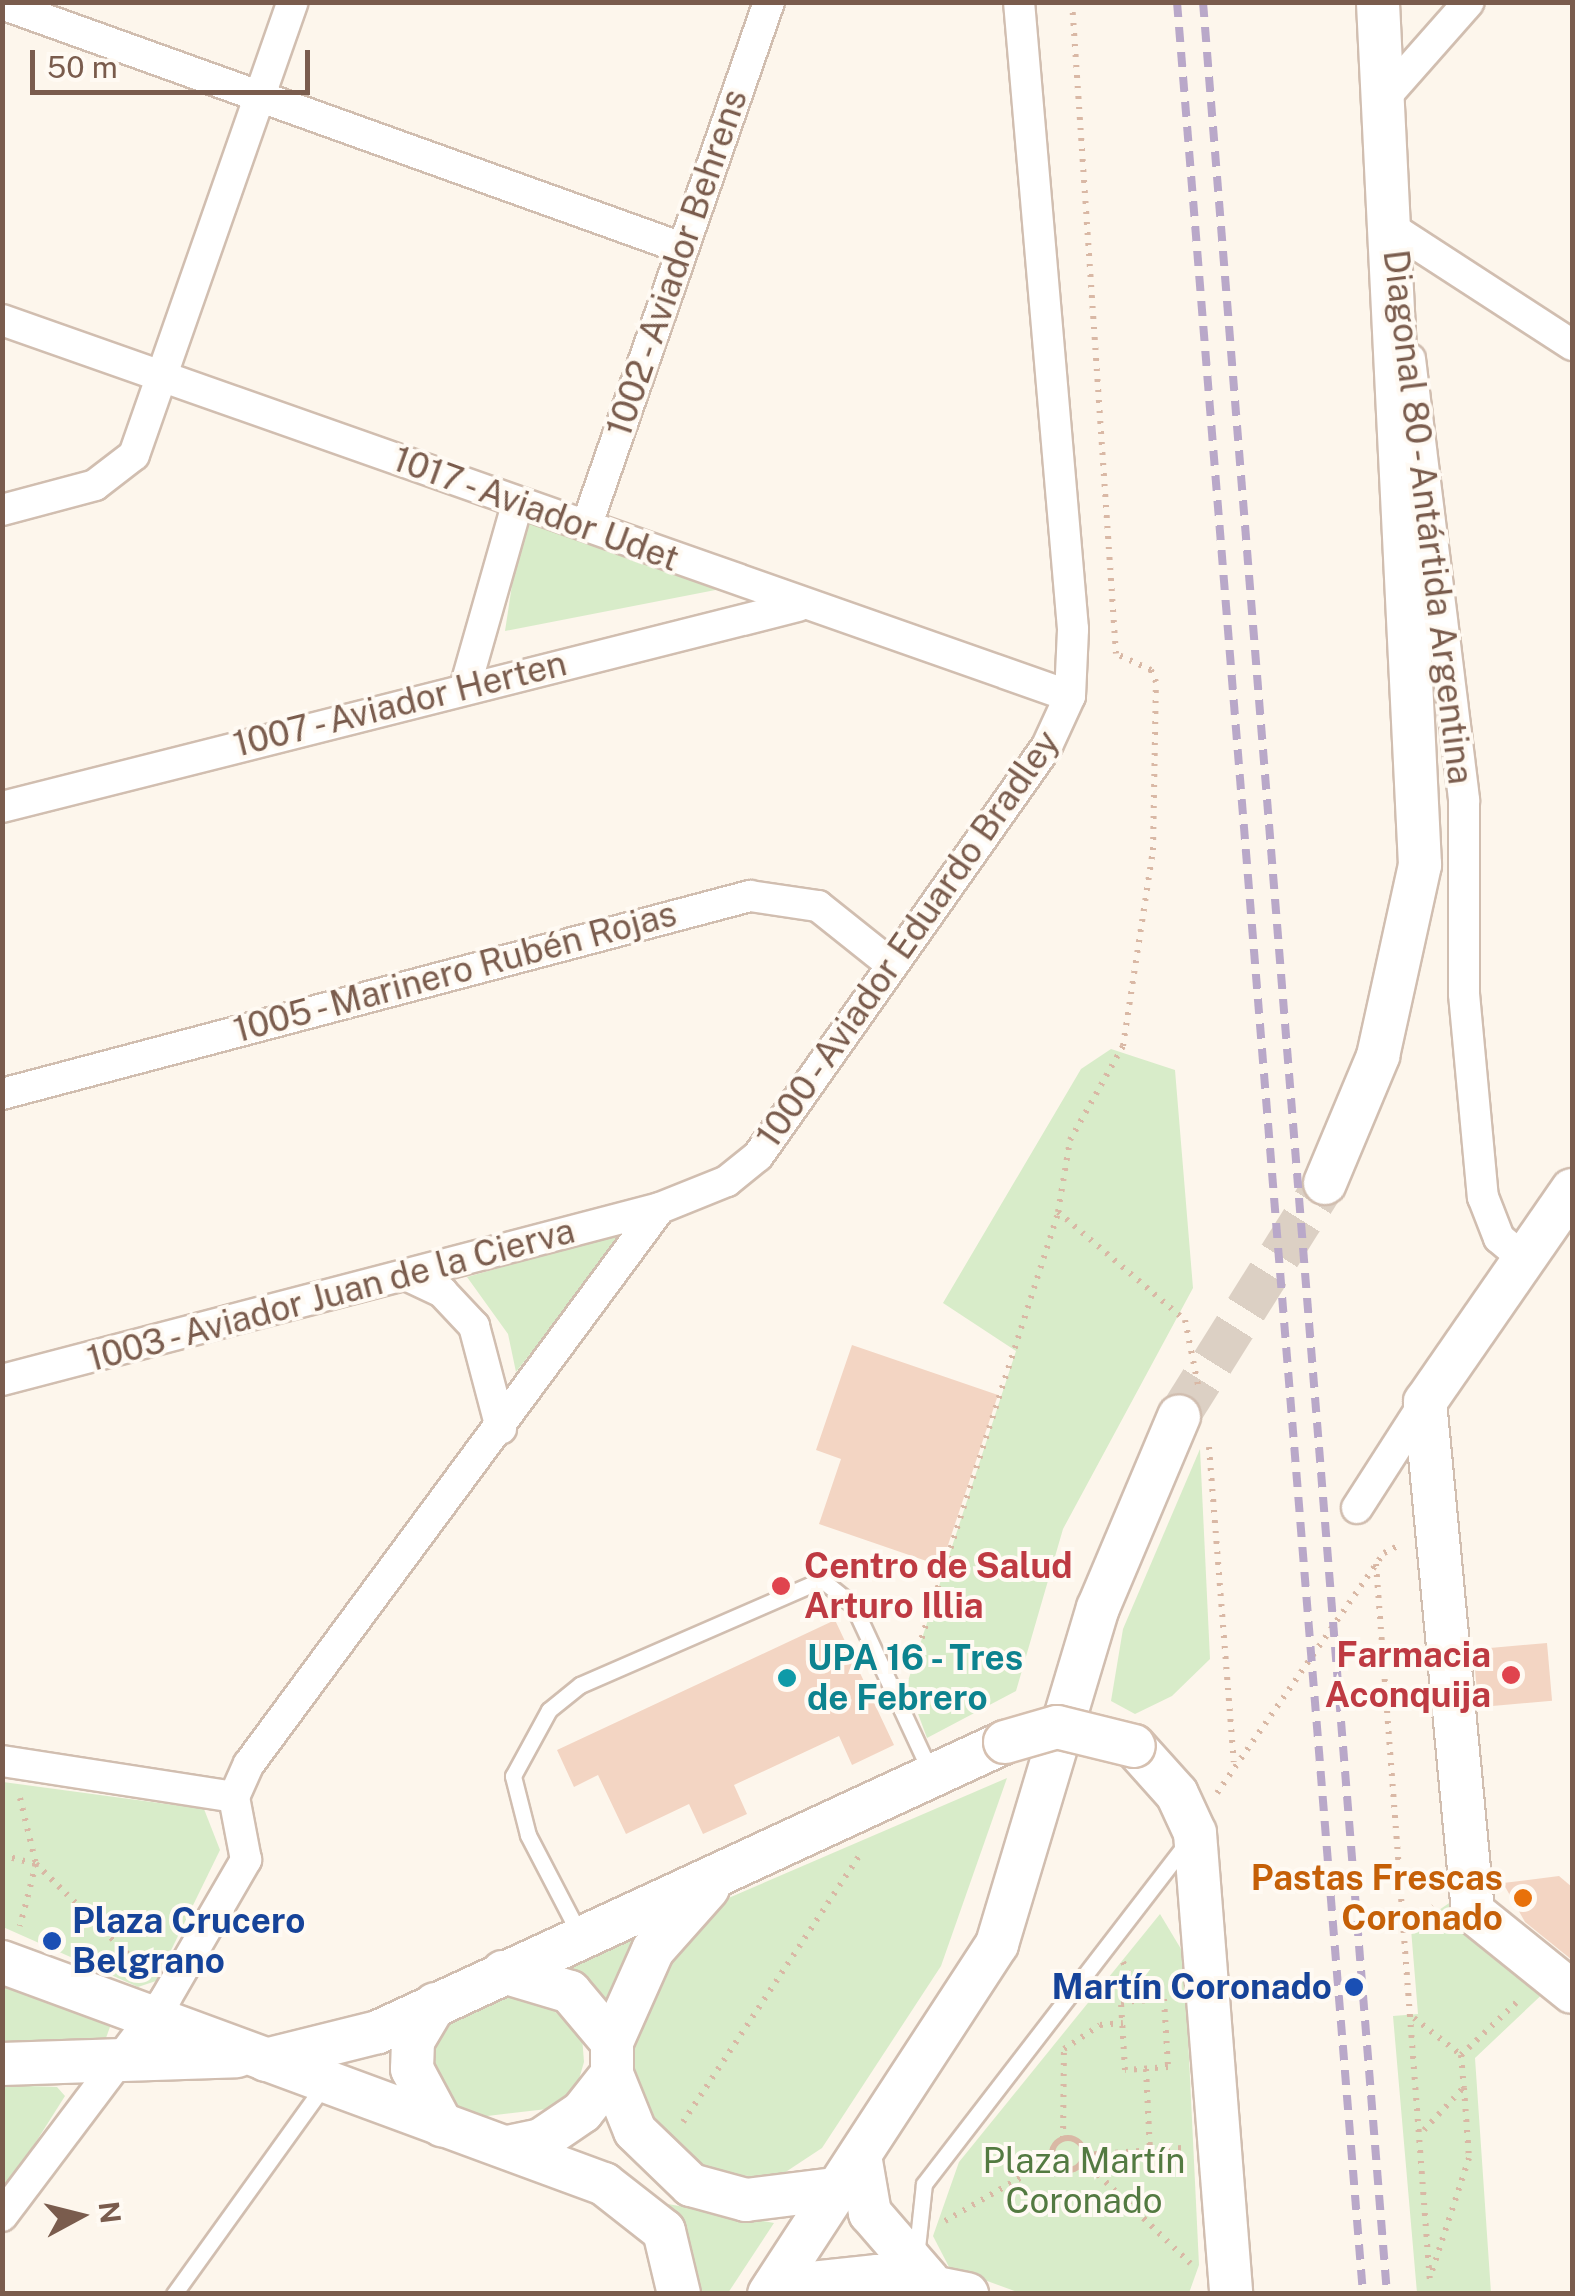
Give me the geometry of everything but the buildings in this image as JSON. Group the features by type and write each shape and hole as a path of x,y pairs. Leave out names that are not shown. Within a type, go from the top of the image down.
{"street":[{"path":"2,510 96,484 134,455 293,2"},
{"name":"1002 - Aviador Behrens","path":"586,524 679,247 769,2"},
{"name":"1000 - Aviador Eduardo Bradley","path":"660,1208 727,1182 758,1156 1047,746 1070,696 1072,629 1020,2"},
{"name":"Diagonal 80 - Antártida Argentina","path":"1378,2 1393,279 1432,494 1464,800 1465,1012 1482,1197 1500,1238 1522,1257"},
{"path":"1386,96 1468,2"},
{"path":"2,4 679,247"},
{"path":"1392,228 1572,345"},
{"path":"1325,1183 1378,1056 1420,864 1393,279"},
{"name":"1017 - Aviador Udet","path":"2,320 586,524 798,606 1070,696"},
{"path":"466,684 518,502"},
{"name":"1007 - Aviador Herten","path":"2,807 466,684 798,606"},
{"name":"1005 - Marinero Rubén Rojas","path":"2,1094 750,896 818,906 892,965"},
{"path":"1357,1508 1522,1257 1572,1190"},
{"path":"2,2216 164,1999 246,1860 234,1798 249,1764 660,1208"},
{"name":"1003 - Aviador Juan de la Cierva","path":"2,1380 660,1208"},
{"path":"408,1276 442,1292 474,1326 501,1428"},
{"path":"1425,1402 1466,1884 1484,1928 1560,1983"},
{"path":"772,2290 852,2175 997,1944 1098,1608 1178,1416"},
{"path":"2,2064 253,2058 353,2041 914,1780 1005,1742 1057,1727 1134,1746 1178,1794 1195,1833 1224,2145 1224,2284"},
{"path":"7,1762 234,1798"},
{"path":"509,2147 564,2127 612,2058 669,1926 736,1864"},
{"path":"6,1963 164,1999 253,2058 509,2147 636,2202 669,2243 679,2294"},
{"path":"503,1972 560,1986 612,2058 657,2162 691,2185 746,2200 852,2175"},
{"path":"435,2004 412,2041 412,2069 442,2124"},
{"path":"852,2175 870,2213 947,2287"},
{"path":"772,2290 947,2287"}],"lane":[{"path":"580,1935 528,1835 513,1776 549,1710 597,1677 822,1580 853,1605 914,1780"},
{"path":"947,2287 914,2238 924,2184 1195,1833"},
{"path":"174,2294 326,2082"}],"path":[{"path":"907,1684 1042,1264 1070,1140 1123,1046 1154,850 1156,682 1151,670 1116,654 1072,2"},
{"path":"1195,1833 1263,1716 1376,1564 1434,1527"},
{"path":"1376,1564 1423,2131 1430,2284"},
{"path":"7,1762 36,1864 156,1982 164,1999"},
{"path":"657,2162 769,2001 914,1780"},
{"path":"2,1855 36,1864"},
{"path":"6,1963 36,1864"},
{"path":"1112,1941 1143,2001"},
{"path":"1461,2054 1560,1983"},
{"path":"1164,1999 1168,2067 1125,2070 1121,2002 1143,2001 1164,1999"},
{"path":"914,2238 1052,2159 1063,2138 1064,2004"},
{"path":"1414,2018 1461,2054 1469,2158 1428,2294"},
{"path":"1064,2048 1100,2025 1123,2023"},
{"path":"1146,2068 1150,2150"},
{"path":"1423,2131 1464,2088"},
{"path":"1063,2138 1224,2284"},
{"path":"1052,2159 1064,2170 1083,2157 1224,2145"}],"green space":[{"path":"523,513 736,586 505,631"},
{"path":"1111,1049 1175,1070 1193,1288 1063,1529 1016,1691 927,1738 907,1684 1016,1351 943,1303 1081,1069"},
{"path":"626,1232 516,1372 508,1334 467,1277"},
{"path":"1200,1449 1210,1659 1172,1696 1135,1714 1111,1701 1123,1629"},
{"path":"1007,1778 941,1966 822,2148 775,2179 694,2170 653,2132 635,2093 627,2041 656,1967 703,1909"},
{"path":"3,1782 204,1809 220,1850 156,1981 138,1987 3,1927"},
{"path":"1461,1895 1550,1987 1475,2058 1491,2293 1417,2293 1393,2016 1418,2014 1411,1929"},
{"name":"Plaza Martín Coronado","path":"1160,1914 1184,1954 1199,2265 1189,2293 1020,2293 949,2267 933,2236 959,2162"},
{"path":"648,1922 608,2004 557,1963"},
{"path":"2,1971 111,2024 106,2038 3,2046"},
{"path":"508,1993 552,2009 582,2036 584,2062 577,2086 547,2109 479,2117 447,2100 430,2070 431,2035 456,2008"},
{"path":"3,2085 57,2087 65,2096 3,2194"},
{"path":"668,2204 774,2223 728,2293 691,2293"}],"tunnel":[{"path":"1179,1416 1325,1183"}],"railway":[{"path":"1177,2 1363,2294"},
{"path":"1203,2 1387,2294"}],"place":[{"name":"Centro de Salud Arturo Illia","path":"781,1586"},
{"name":"Farmacia Aconquija","path":"1511,1675"},
{"name":"UPA 16 - Tres de Febrero","path":"787,1678"},
{"name":"Pastas Frescas Coronado","path":"1523,1898"},
{"name":"Plaza Crucero Belgrano","path":"52,1941"},
{"name":"Martín Coronado","path":"1354,1987"}]}
